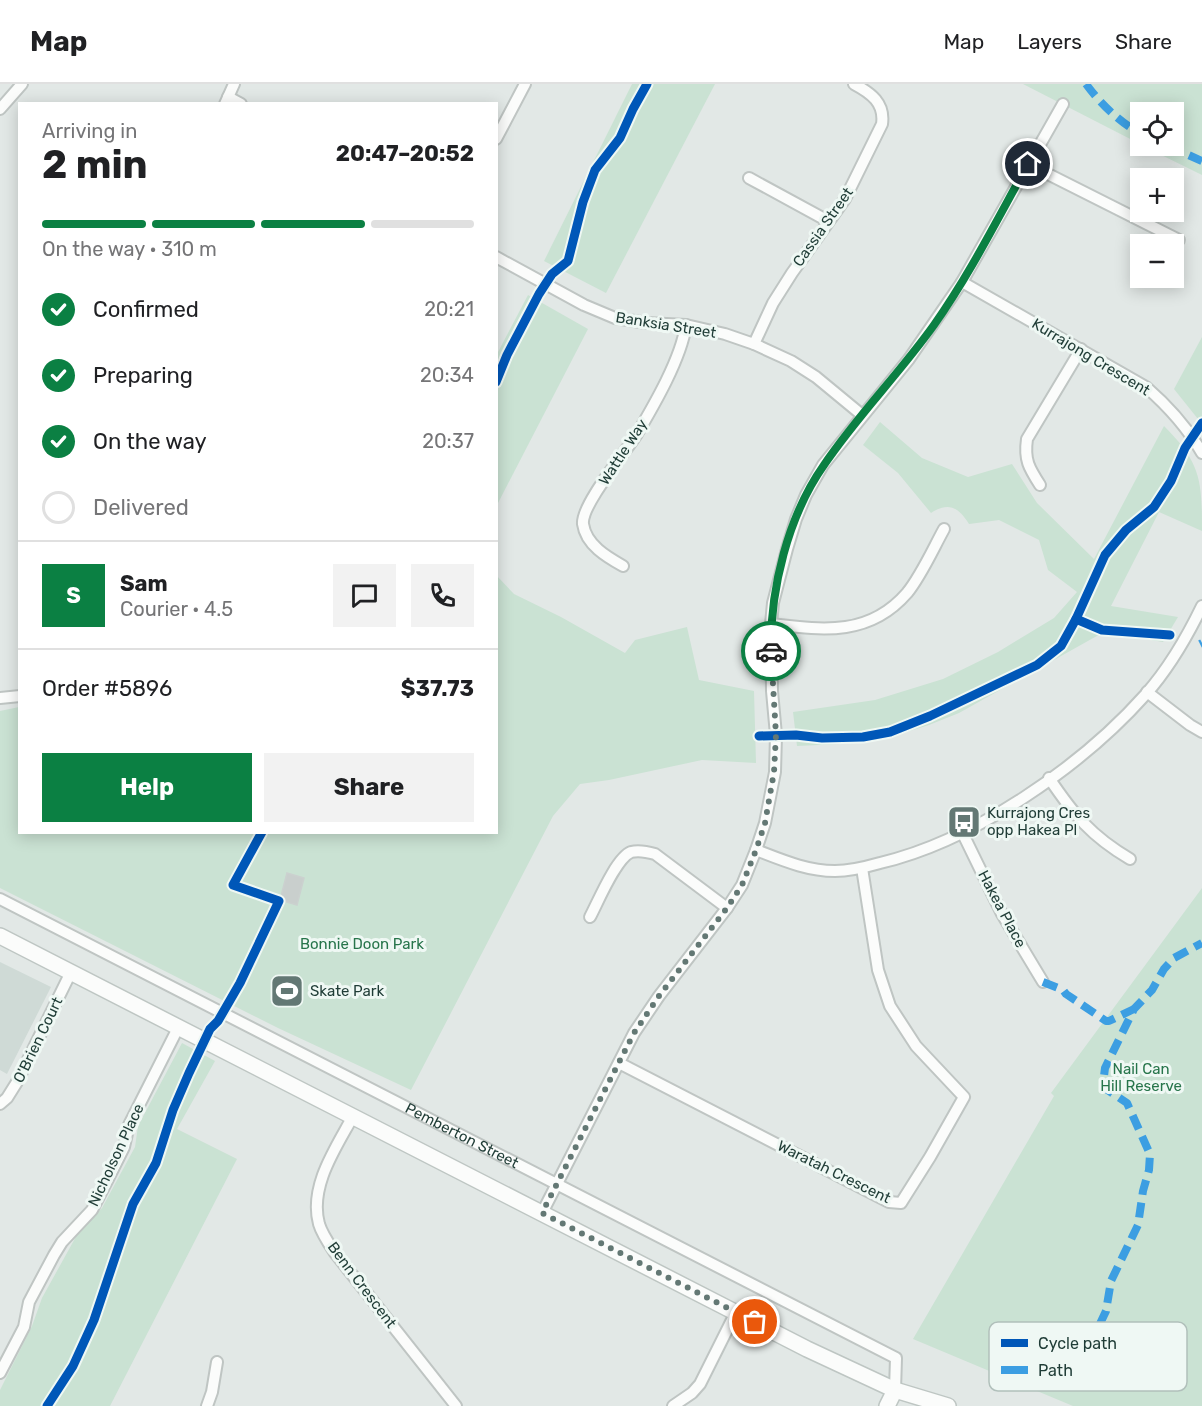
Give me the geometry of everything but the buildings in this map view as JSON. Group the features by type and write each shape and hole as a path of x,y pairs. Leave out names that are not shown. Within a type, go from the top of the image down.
{"main road":[{"path":"0,936 807,1349 895,1390 948,1406"},
{"path":"887,1406 895,1390"}],"street":[{"path":"2,102 22,84"},
{"path":"226,100 234,84"},
{"path":"498,135 525,84"},
{"name":"Cassia Street","path":"754,344 773,303 845,199 882,123 883,114 872,94 854,84"},
{"path":"542,1213 644,1016 727,908 742,885 756,850 765,823 774,772 776,735 772,691 771,624 778,577 806,495 823,465 909,359 962,282 1063,104"},
{"path":"1028,164 1167,234"},
{"path":"749,178 828,222"},
{"name":"Banksia Street","path":"498,258 584,306 615,318 686,326 725,334 754,344 791,361 816,377 862,416"},
{"name":"Kurrajong Crescent","path":"962,282 1128,375 1165,404 1187,429 1202,453"},
{"name":"Wattle Way","path":"623,566 603,555 590,539 583,523 587,505 636,435 681,347 686,326"},
{"path":"1040,485 1027,465 1025,451 1027,439 1081,349"},
{"path":"771,624 819,629 839,629 865,624 888,611 908,592 944,529"},
{"path":"756,850 809,868 836,871 862,868 902,858 963,834 1049,778 1110,730 1148,692 1178,650 1202,606"},
{"path":"1148,692 1202,732"},
{"path":"0,698 18,696"},
{"path":"1049,778 1088,830 1130,859"},
{"name":"Hakea Place","path":"963,834 1002,914 1043,982"},
{"path":"590,917 621,860 634,852 655,854 727,908"},
{"name":"Waratah Crescent","path":"619,1063 889,1202 901,1203 930,1158 964,1097 916,1046 890,1006 878,970 862,868"},
{"name":"Pemberton Street","path":"0,899 896,1359 895,1390"},
{"name":"O'Brien Court","path":"0,1104 7,1098 17,1082 71,972"},
{"name":"Nicholson Place","path":"0,1373 24,1327 29,1302 54,1255 62,1242 92,1210 108,1179 124,1147 129,1125 178,1028"},
{"name":"Benn Crescent","path":"352,1118 331,1157 320,1184 316,1207 319,1226 335,1253 456,1406"},
{"path":"673,1406 692,1393 700,1384 736,1312"},
{"path":"207,1406 217,1362"}],"shaded area":[{"path":"0,962 51,987 7,1074 0,1070"}],"green space":[{"path":"632,84 715,84 606,293 544,261"},
{"path":"1023,84 1202,84 1202,175 1163,156 1184,156 1184,102 1130,102 1130,139"},
{"path":"528,295 588,329 498,503 498,352"},
{"path":"1202,337 1202,424 1174,389"},
{"path":"880,422 922,458 968,477 1012,464 1037,503 1094,559 1164,426 1186,451 1197,473 1200,485 1202,531 1159,512 1111,606 1178,617 1163,642 1104,632 959,713 929,725 900,734 840,744 797,746 793,712 875,700 943,679 998,652 1054,618 1077,592 1048,570 1039,540 999,520 969,524 953,508 943,507 931,513 898,473 863,445"},
{"name":"Bonnie Doon Park","path":"498,577 514,594 625,653 635,640 687,627 699,680 754,691 756,763 702,760 580,784 553,816 411,1090 278,1028 0,888 0,711 18,707 18,834 498,834"},
{"name":"Nail Can Hill Reserve","path":"1202,888 1202,1406 1073,1406 1037,1391 1187,1391 1187,1322 989,1322 989,1371 913,1339 1054,1096 1051,1093"},
{"path":"182,1043 215,1061 177,1129 237,1159 110,1406 0,1406 0,1390 32,1326 42,1298 78,1233 102,1208 135,1147 138,1126"}],"marked path":[{"path":"1086,84 1110,112 1130,127"},
{"path":"1184,153 1202,161"},
{"path":"1101,1322 1106,1311 1111,1281 1138,1225 1150,1154 1127,1103 1106,1089 1103,1084 1105,1068 1134,1009 1152,990 1164,969 1174,958 1202,943"},
{"path":"1043,982 1063,990 1106,1021 1134,1009"}],"cycle path":[{"path":"498,377 539,294 552,274 568,261 583,202 595,170 620,138 647,84"},
{"path":"759,736 863,737 890,732 930,716 1037,665 1061,646 1105,555 1126,530 1154,507 1171,481 1185,448 1202,423"},
{"path":"1076,619 1102,630 1170,635"},
{"path":"47,1406 73,1366 94,1320 133,1204 156,1163 173,1110 189,1073 210,1029 218,1021 240,983 279,901 233,885 261,834"}],"way so far":[{"path":"755,1322 542,1213 644,1016 690,959 742,885 765,823 774,772 776,735 771,651"}],"place":[{"name":"Kurrajong Cres opp Hakea Pl","path":"964,822"},
{"name":"Skate Park","path":"287,991"}],"route":[{"path":"771,651 771,624 778,577 806,495 823,465 935,324 962,282 1028,164"}]}
